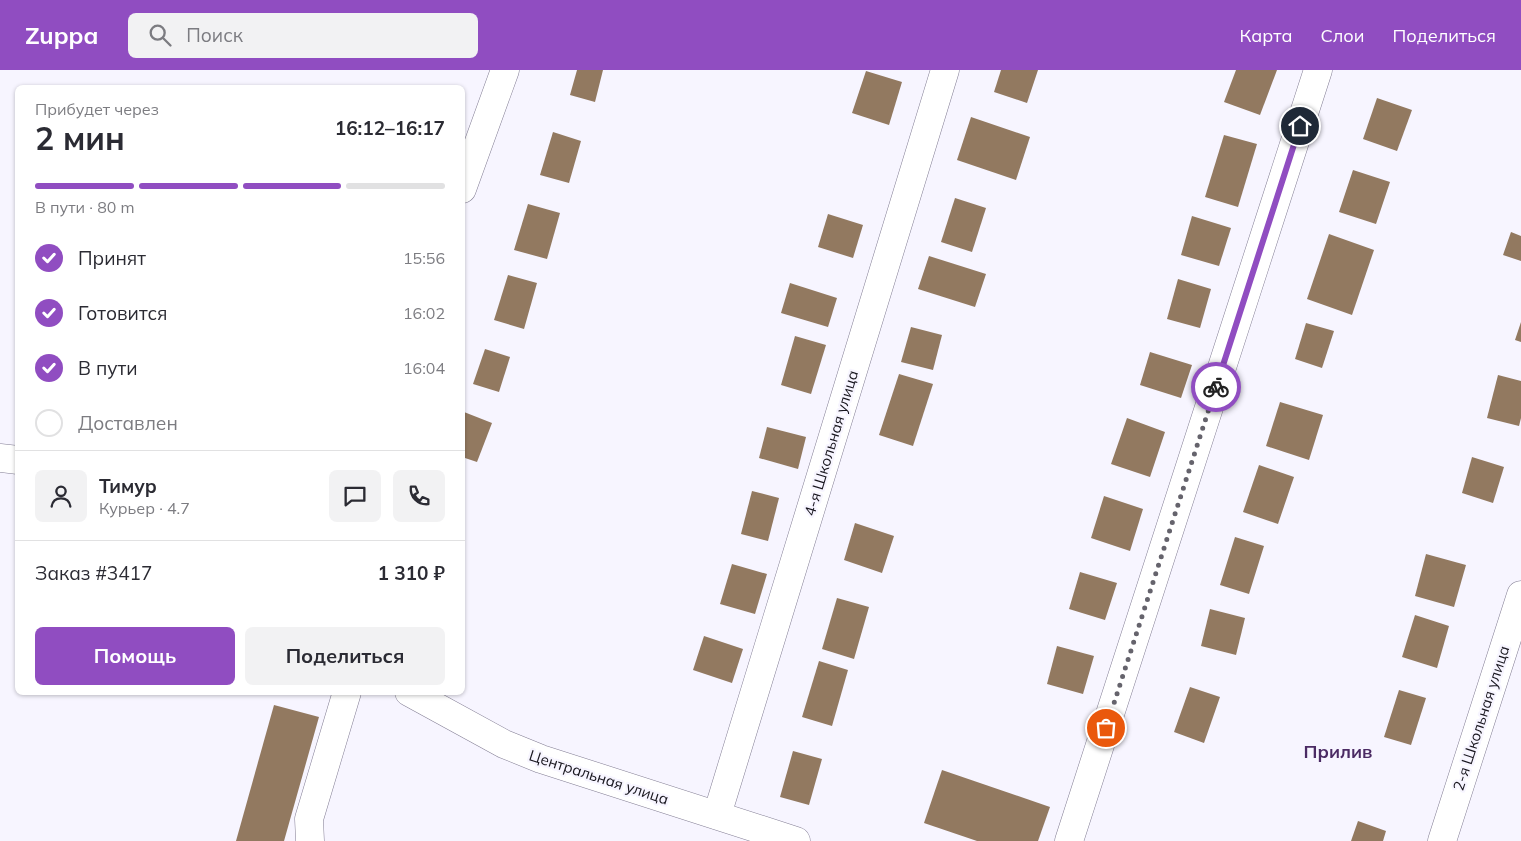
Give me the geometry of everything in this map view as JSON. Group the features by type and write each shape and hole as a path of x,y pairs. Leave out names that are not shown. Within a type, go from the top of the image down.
{"street":[{"path":"465,180 504,70"},
{"name":"4-я Школьная улица","path":"717,815 945,70"},
{"path":"1069,841 1318,70"},
{"path":"0,458 15,460"},
{"name":"2-я Школьная улица","path":"1442,841 1521,595"},
{"path":"310,841 309,819 346,695"},
{"name":"Центральная улица","path":"414,695 504,744 541,759 796,841"}],"building":[{"path":"577,70 603,70 595,102 570,95"},
{"path":"1001,70 1038,70 1027,103 994,92"},
{"path":"1236,70 1277,70 1260,115 1224,102"},
{"path":"866,71 902,82 889,125 852,113"},
{"path":"1377,98 1412,110 1397,151 1363,139"},
{"path":"971,117 1030,137 1016,180 957,160"},
{"path":"553,132 581,141 569,183 540,175"},
{"path":"1224,135 1257,144 1238,207 1205,197"},
{"path":"1353,170 1390,182 1376,224 1339,212"},
{"path":"955,198 986,208 972,252 941,242"},
{"path":"528,204 560,213 547,259 514,250"},
{"path":"828,214 863,225 853,258 818,247"},
{"path":"1192,216 1231,228 1219,266 1181,255"},
{"path":"1511,232 1521,236 1521,261 1503,255"},
{"path":"1329,234 1374,250 1352,315 1307,299"},
{"path":"929,256 986,274 975,307 918,289"},
{"path":"508,275 537,283 524,329 494,320"},
{"path":"1178,279 1211,289 1200,328 1167,319"},
{"path":"790,283 837,298 828,327 781,313"},
{"path":"1521,322 1521,342 1515,340"},
{"path":"1306,323 1334,331 1322,368 1295,359"},
{"path":"911,327 942,335 933,370 901,362"},
{"path":"795,336 826,345 811,394 781,385"},
{"path":"485,349 510,357 499,392 473,384"},
{"path":"1150,352 1192,365 1181,398 1140,385"},
{"path":"899,374 933,384 913,446 879,435"},
{"path":"1498,375 1521,381 1521,418 1519,426 1487,418"},
{"path":"1280,402 1323,415 1309,460 1266,446"},
{"path":"465,412 492,423 477,462 465,458"},
{"path":"1127,418 1165,432 1150,477 1111,464"},
{"path":"767,427 806,437 798,469 759,458"},
{"path":"1472,457 1504,467 1493,503 1462,493"},
{"path":"1259,465 1294,477 1278,524 1243,512"},
{"path":"752,491 779,498 768,541 741,534"},
{"path":"1104,496 1143,509 1130,551 1091,538"},
{"path":"855,523 894,536 882,573 844,560"},
{"path":"1235,537 1264,546 1249,594 1220,585"},
{"path":"1426,554 1466,565 1454,607 1415,596"},
{"path":"732,564 767,574 755,614 720,604"},
{"path":"1080,572 1117,583 1105,620 1069,609"},
{"path":"837,598 869,607 854,659 822,649"},
{"path":"1210,609 1245,618 1236,655 1201,646"},
{"path":"1415,615 1449,626 1437,668 1402,657"},
{"path":"704,636 743,649 732,683 693,670"},
{"path":"1057,646 1094,656 1083,694 1047,684"},
{"path":"819,661 848,670 832,726 802,717"},
{"path":"1190,687 1220,697 1204,743 1174,732"},
{"path":"1399,690 1426,698 1411,745 1384,737"},
{"path":"274,705 319,717 284,841 236,841"},
{"path":"793,751 822,759 809,805 780,797"},
{"path":"942,770 1050,807 1038,841 977,841 924,823"},
{"path":"1358,821 1386,831 1383,841 1351,841"}],"way so far":[{"path":"1106,728 1216,387"}],"district":[{"name":"Прилив","path":"1338,751"}],"route":[{"path":"1216,387 1300,126"}]}
